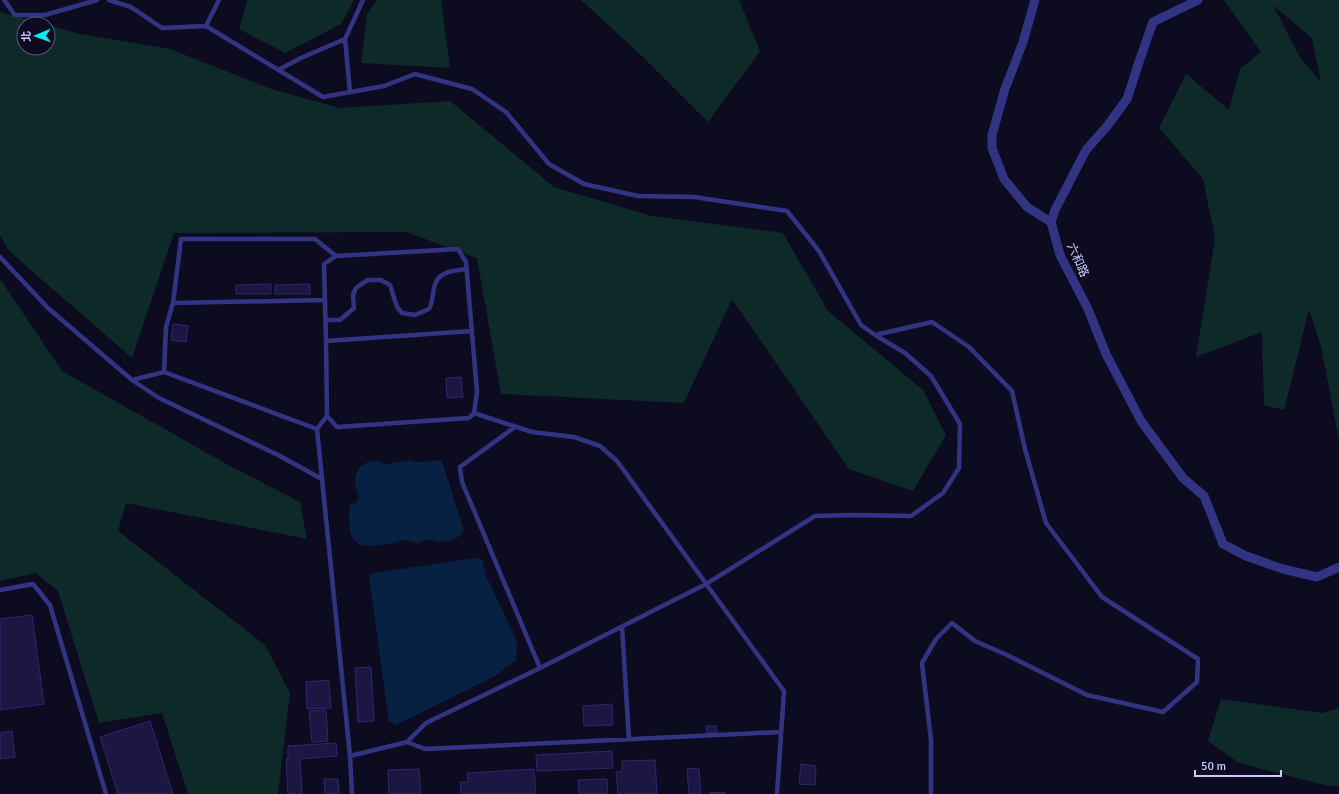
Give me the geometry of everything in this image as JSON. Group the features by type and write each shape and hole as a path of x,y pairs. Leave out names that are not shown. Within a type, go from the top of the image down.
{"street":[{"path":"1035,0 1024,42 1005,89 992,135 992,148 1004,179 1027,207 1051,222 1055,210 1086,150 1108,125 1127,99 1153,22 1198,0"},
{"name":"六和路","path":"1051,222 1060,255 1088,309 1106,354 1141,421 1182,478 1204,496 1223,544 1246,556 1283,569 1317,577 1339,567"}],"lane":[{"path":"4,0 15,15 45,15 97,0"},
{"path":"109,0 131,7 162,28 206,26 323,97 384,86 415,74 472,88 506,112 549,164 584,184 638,196 694,197 788,210 819,251 861,325 905,353 931,376 960,424 958,468 943,493 911,516 815,516 706,584 540,668 426,723 407,742 350,756"},
{"path":"206,26 219,0"},
{"path":"350,92 346,39 363,0"},
{"path":"278,70 301,58 346,39"},
{"path":"164,372 166,327 173,303 181,240 315,239 336,256"},
{"path":"327,416 337,427 469,418 474,413 477,392 467,269 466,262 458,249 336,256 324,264 327,416 317,429 350,756 352,794"},
{"path":"0,257 48,308 132,380 159,398 278,455 322,479"},
{"path":"325,320 340,320 354,308 353,295 356,288 368,280 381,280 390,285 397,307 402,313 415,315 429,309 432,302 434,286 438,278 447,272 467,269"},
{"path":"173,303 324,300"},
{"path":"875,335 932,322 969,347 1012,391 1025,449 1046,522 1102,597 1198,659 1197,682 1162,712 1087,695 1007,655 975,641 952,623 936,639 922,662 932,740 931,794"},
{"path":"326,341 472,331"},
{"path":"132,380 164,372 317,429"},
{"path":"474,413 532,432 574,437 600,446 617,462 784,691 777,794"},
{"path":"515,427 460,467 462,482 540,668"},
{"path":"0,590 33,584 50,605 106,794"},
{"path":"622,627 629,739"},
{"path":"407,742 424,749 781,732"}],"green space":[{"path":"247,0 354,0 341,24 285,53 239,29"},
{"path":"377,0 441,0 450,68 361,63 367,14"},
{"path":"581,0 739,0 760,51 708,122 642,56"},
{"path":"1224,0 1339,0 1339,440 1321,346 1309,309 1284,410 1264,405 1262,332 1196,357 1215,238 1203,179 1159,128 1186,74 1229,110 1240,69 1261,52","holes":["1273,5 1312,38 1321,82 1299,56"]},
{"path":"0,12 16,16 16,56 56,56 56,27 80,34 170,49 271,89 340,108 450,101 554,187 652,216 783,233 828,311 923,390 946,435 913,491 849,469 732,299 684,403 501,394 477,258 406,232 174,233 132,358 9,251 0,235"},
{"path":"0,279 62,371 230,466 300,502 307,539 126,503 118,531 265,645 290,693 278,794 188,794 162,713 99,723 58,591 36,573 0,581"},
{"path":"1221,699 1322,713 1339,708 1339,786 1329,786 1239,763 1208,741"}],"water":[{"path":"410,460 419,462 442,461 464,531 460,536 449,541 438,542 429,539 417,543 404,540 372,546 360,545 353,539 350,531 349,517 350,504 356,503 359,497 355,484 357,473 364,464 370,462 378,461 385,464"},
{"path":"476,558 483,561 485,574 517,641 516,661 497,675 396,725 389,722 369,576 373,573"}],"building":[{"path":"271,284 271,294 236,294 236,285"},
{"path":"310,284 310,294 275,294 275,285"},
{"path":"173,324 188,326 186,342 171,340"},
{"path":"461,377 463,397 447,398 446,378"},
{"path":"32,615 44,704 0,710 0,619"},
{"path":"371,667 374,721 358,722 355,668"},
{"path":"329,680 331,708 307,709 306,682"},
{"path":"612,704 613,725 584,726 583,706"},
{"path":"326,710 328,741 312,742 309,711"},
{"path":"150,721 173,794 118,794 100,737"},
{"path":"706,726 716,726 717,732 707,733"},
{"path":"12,731 15,757 0,759 0,733"},
{"path":"336,743 337,756 300,759 302,794 288,794 286,759 288,759 288,746"},
{"path":"612,751 613,768 537,771 536,755"},
{"path":"655,760 657,794 618,794 616,772 622,771 622,761"},
{"path":"801,764 816,766 815,785 799,784"},
{"path":"699,768 701,794 689,794 687,769"},
{"path":"419,769 421,794 389,794 388,770"},
{"path":"534,769 536,794 461,794 460,782 468,782 467,773"},
{"path":"324,779 338,779 339,794 325,794"},
{"path":"607,779 608,794 579,794 578,780"},
{"path":"710,792 726,793 710,794"}]}
